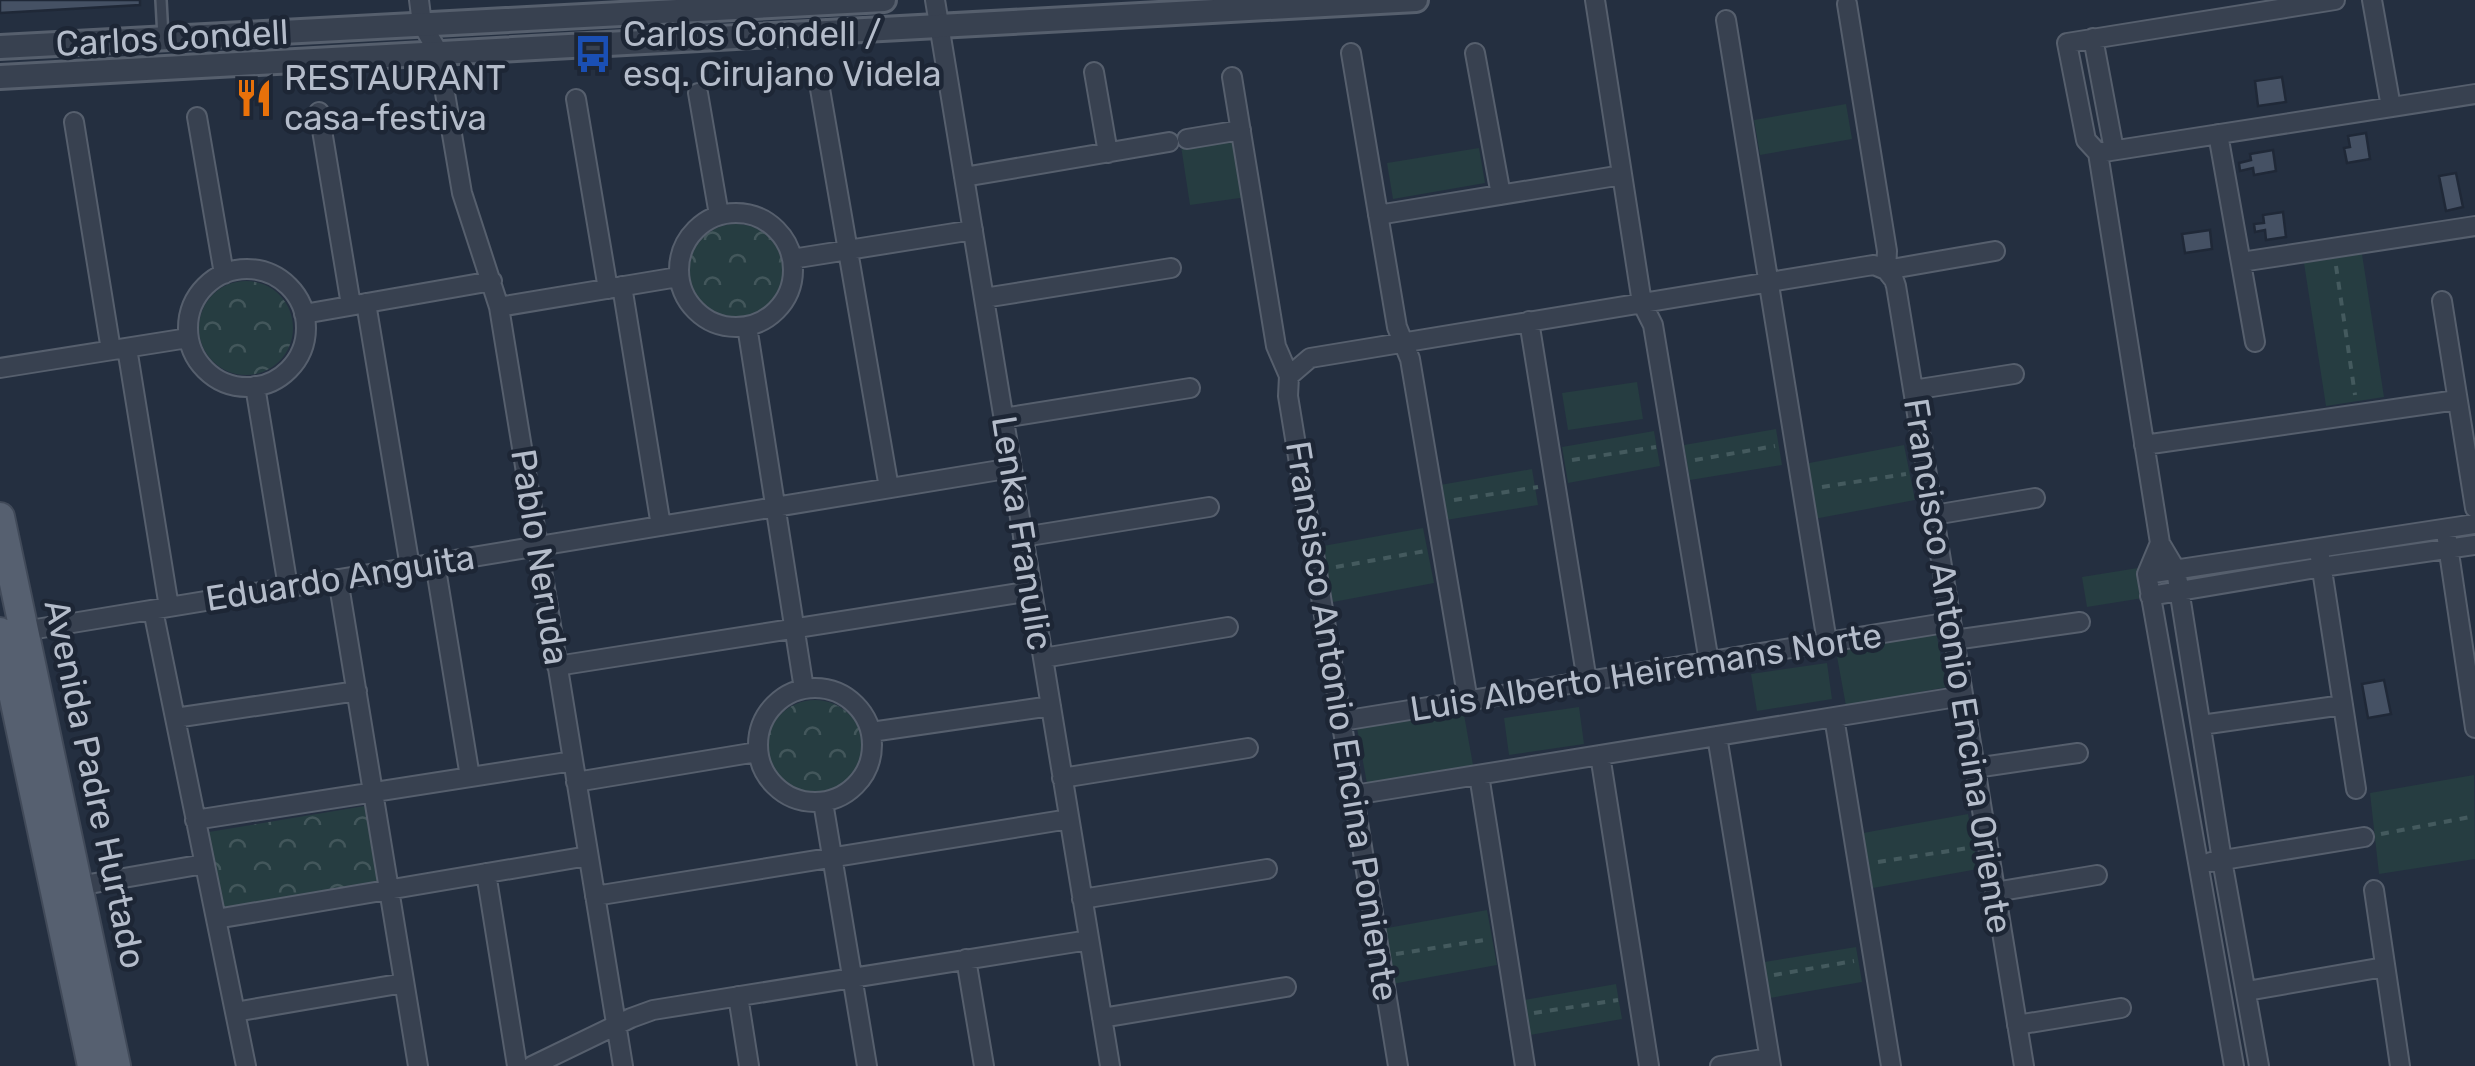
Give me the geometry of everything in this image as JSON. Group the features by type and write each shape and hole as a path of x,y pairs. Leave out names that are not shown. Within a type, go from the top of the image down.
{"main road":[{"name":"Avenida Padre Hurtado","path":"0,517 12,631 92,1066"},
{"name":"Avenida Padre Hurtado","path":"12,631 78,886 116,1066"}],"street":[{"path":"419,0 422,24 438,52"},
{"name":"Carlos Condell","path":"0,47 422,24 563,8 884,0"},
{"name":"Lenka Franulic","path":"935,0 1110,1066"},
{"name":"Carlos Condell","path":"0,76 1416,0"},
{"path":"1595,0 1642,303 1653,325 1709,662"},
{"path":"2336,0 2067,43 2086,140 2106,152 2475,94"},
{"path":"2372,0 2391,107"},
{"name":"Francisco Antonio Encina Oriente","path":"1846,4 1886,270 1896,286 2024,1066"},
{"path":"1726,20 1828,642"},
{"path":"2093,38 2144,445 2160,543 2176,570 2259,1066"},
{"name":"Pablo Neruda","path":"438,52 462,193 499,307 623,1066"},
{"path":"1351,53 1397,327 1410,360 1468,701"},
{"path":"1475,53 1501,195"},
{"path":"1094,72 1108,153"},
{"name":"Fransisco Antonio Encina Poniente","path":"1232,77 1276,346 1289,376 1288,396 1398,1066"},
{"path":"819,83 890,488"},
{"path":"698,94 719,215"},
{"path":"576,99 661,526"},
{"path":"319,112 410,567"},
{"path":"197,117 224,274"},
{"path":"74,122 119,349 175,718 246,1066"},
{"path":"964,177 1241,130"},
{"path":"2218,134 2255,342"},
{"path":"1378,215 1622,176"},
{"path":"746,213 771,224 792,258 792,284 787,296 770,316 747,326 733,327 707,320 688,302 678,277 684,244 699,226 719,215 746,213"},
{"path":"2241,262 2475,226"},
{"path":"792,258 973,230"},
{"path":"1289,376 1310,358 1867,266 1886,270 1995,251"},
{"path":"984,298 1171,268"},
{"path":"248,269 273,275 293,291 304,314 304,338 296,360 278,378 256,386 232,385 212,376 196,360 188,338 189,316 198,295 214,279 248,269"},
{"path":"499,307 678,277"},
{"path":"304,314 492,282"},
{"path":"2442,302 2475,508"},
{"path":"1529,322 1588,681"},
{"path":"747,326 804,688"},
{"path":"0,368 188,338"},
{"path":"1913,390 2014,374"},
{"path":"256,386 288,587"},
{"path":"1003,418 1190,388"},
{"path":"2144,445 2457,400"},
{"name":"Eduardo Anguita","path":"12,631 1012,468"},
{"path":"1934,515 2035,498"},
{"path":"1023,537 1209,506"},
{"path":"2150,596 2475,524"},
{"path":"2446,529 2475,728"},
{"path":"2160,543 2147,574 2150,596 2234,1066"},
{"path":"2147,574 2475,545"},
{"path":"2320,557 2356,789"},
{"path":"434,563 470,777"},
{"path":"338,578 418,1066"},
{"path":"558,666 1032,591"},
{"name":"Luis Alberto Heiremans Norte","path":"1342,721 1828,642 2080,622"},
{"path":"1043,658 1228,627"},
{"path":"804,688 833,691 846,698 858,707 871,732 870,759 858,783 823,802 797,800 785,794 766,776 758,752 761,724 768,711 778,700 804,688"},
{"path":"175,718 357,691"},
{"path":"2168,695 2196,691"},
{"path":"1354,795 1963,696"},
{"path":"871,732 1050,706"},
{"path":"2201,725 2343,706"},
{"path":"1834,717 1890,1066"},
{"path":"1717,736 1770,1062 1720,1066"},
{"path":"1062,778 1248,748"},
{"path":"576,782 758,752"},
{"path":"1975,768 2078,752"},
{"path":"1600,755 1649,1066"},
{"path":"195,820 573,761"},
{"path":"1480,774 1524,1066"},
{"path":"823,802 867,1066"},
{"path":"595,896 1069,819"},
{"path":"2198,865 2364,838"},
{"path":"216,919 588,856"},
{"path":"78,886 204,864"},
{"path":"1082,898 1267,869"},
{"path":"486,873 517,1066"},
{"path":"1995,892 2098,875"},
{"path":"2374,890 2400,1066"},
{"path":"532,1066 653,1010 1089,940"},
{"path":"966,959 984,1066"},
{"path":"2247,991 2384,967"},
{"path":"235,1012 404,983"},
{"path":"1102,1018 1286,987"},
{"path":"738,996 750,1066"},
{"path":"2017,1025 2121,1008"}],"lane":[{"path":"162,0 163,38"}],"path":[{"path":"2333,248 2358,414"},
{"path":"1552,464 1794,443"},
{"path":"1802,490 1927,471"},
{"path":"1434,502 1556,485"},
{"path":"1317,570 1442,548"},
{"path":"2364,838 2475,816"},
{"path":"1858,865 1988,845"},
{"path":"1380,956 1505,937"},
{"path":"1756,978 1873,958"},
{"path":"1517,1016 1638,997"}],"green space":[{"path":"1846,104 1852,139 1760,155 1754,120"},
{"path":"1238,138 1247,197 1190,205 1181,146"},
{"path":"1479,148 1485,183 1393,199 1387,163"},
{"path":"727,224 745,224 770,237 780,253 780,289 770,305 745,318 727,318 702,305 689,280 689,262 702,237"},
{"path":"2362,254 2384,397 2326,406 2304,263"},
{"path":"237,281 255,281 280,294 290,310 290,346 280,362 255,375 237,375 212,362 199,337 199,319 212,294"},
{"path":"1637,382 1643,419 1568,430 1562,393"},
{"path":"1776,429 1782,465 1690,480 1684,445"},
{"path":"1654,431 1660,466 1568,483 1562,447"},
{"path":"1904,445 1915,500 1814,519 1804,464"},
{"path":"1532,469 1538,505 1446,520 1440,485"},
{"path":"1423,528 1434,583 1333,602 1323,546"},
{"path":"2138,568 2143,598 2087,607 2082,577"},
{"path":"1936,632 1947,687 1846,706 1836,651"},
{"path":"1827,663 1832,699 1757,711 1751,674"},
{"path":"815,700 833,704 849,714 859,730 863,748 859,766 849,782 833,792 815,796 797,792 781,782 771,766 767,748 771,730 781,714 797,704"},
{"path":"1579,707 1584,744 1509,755 1504,718"},
{"path":"1463,709 1473,765 1367,784 1357,728"},
{"path":"2474,775 2475,859 2379,874 2370,793"},
{"path":"365,806 378,885 222,911 209,832"},
{"path":"1968,814 1978,869 1873,888 1863,833"},
{"path":"1487,910 1497,965 1392,984 1382,929"},
{"path":"1856,947 1862,982 1770,998 1764,962"},
{"path":"1616,984 1622,1019 1530,1035 1524,1000"}],"building":[{"path":"0,0 140,0 140,5 0,13"},
{"path":"2282,77 2286,102 2258,106 2255,81"},
{"path":"2366,133 2370,159 2347,163 2344,148 2350,147 2348,136"},
{"path":"2273,150 2276,171 2254,175 2253,168 2240,171 2239,163 2251,160 2250,154"},
{"path":"2456,173 2463,207 2446,211 2439,176"},
{"path":"2283,212 2286,237 2266,240 2265,230 2255,232 2254,224 2264,223 2263,215"},
{"path":"2210,230 2212,249 2185,253 2182,234"},
{"path":"2384,680 2391,714 2368,718 2362,684"}],"place":[{"name":"Carlos Condell / esq. Cirujano Videla","path":"593,54"},
{"name":"RESTAURANT casa-festiva","path":"254,98"}]}
